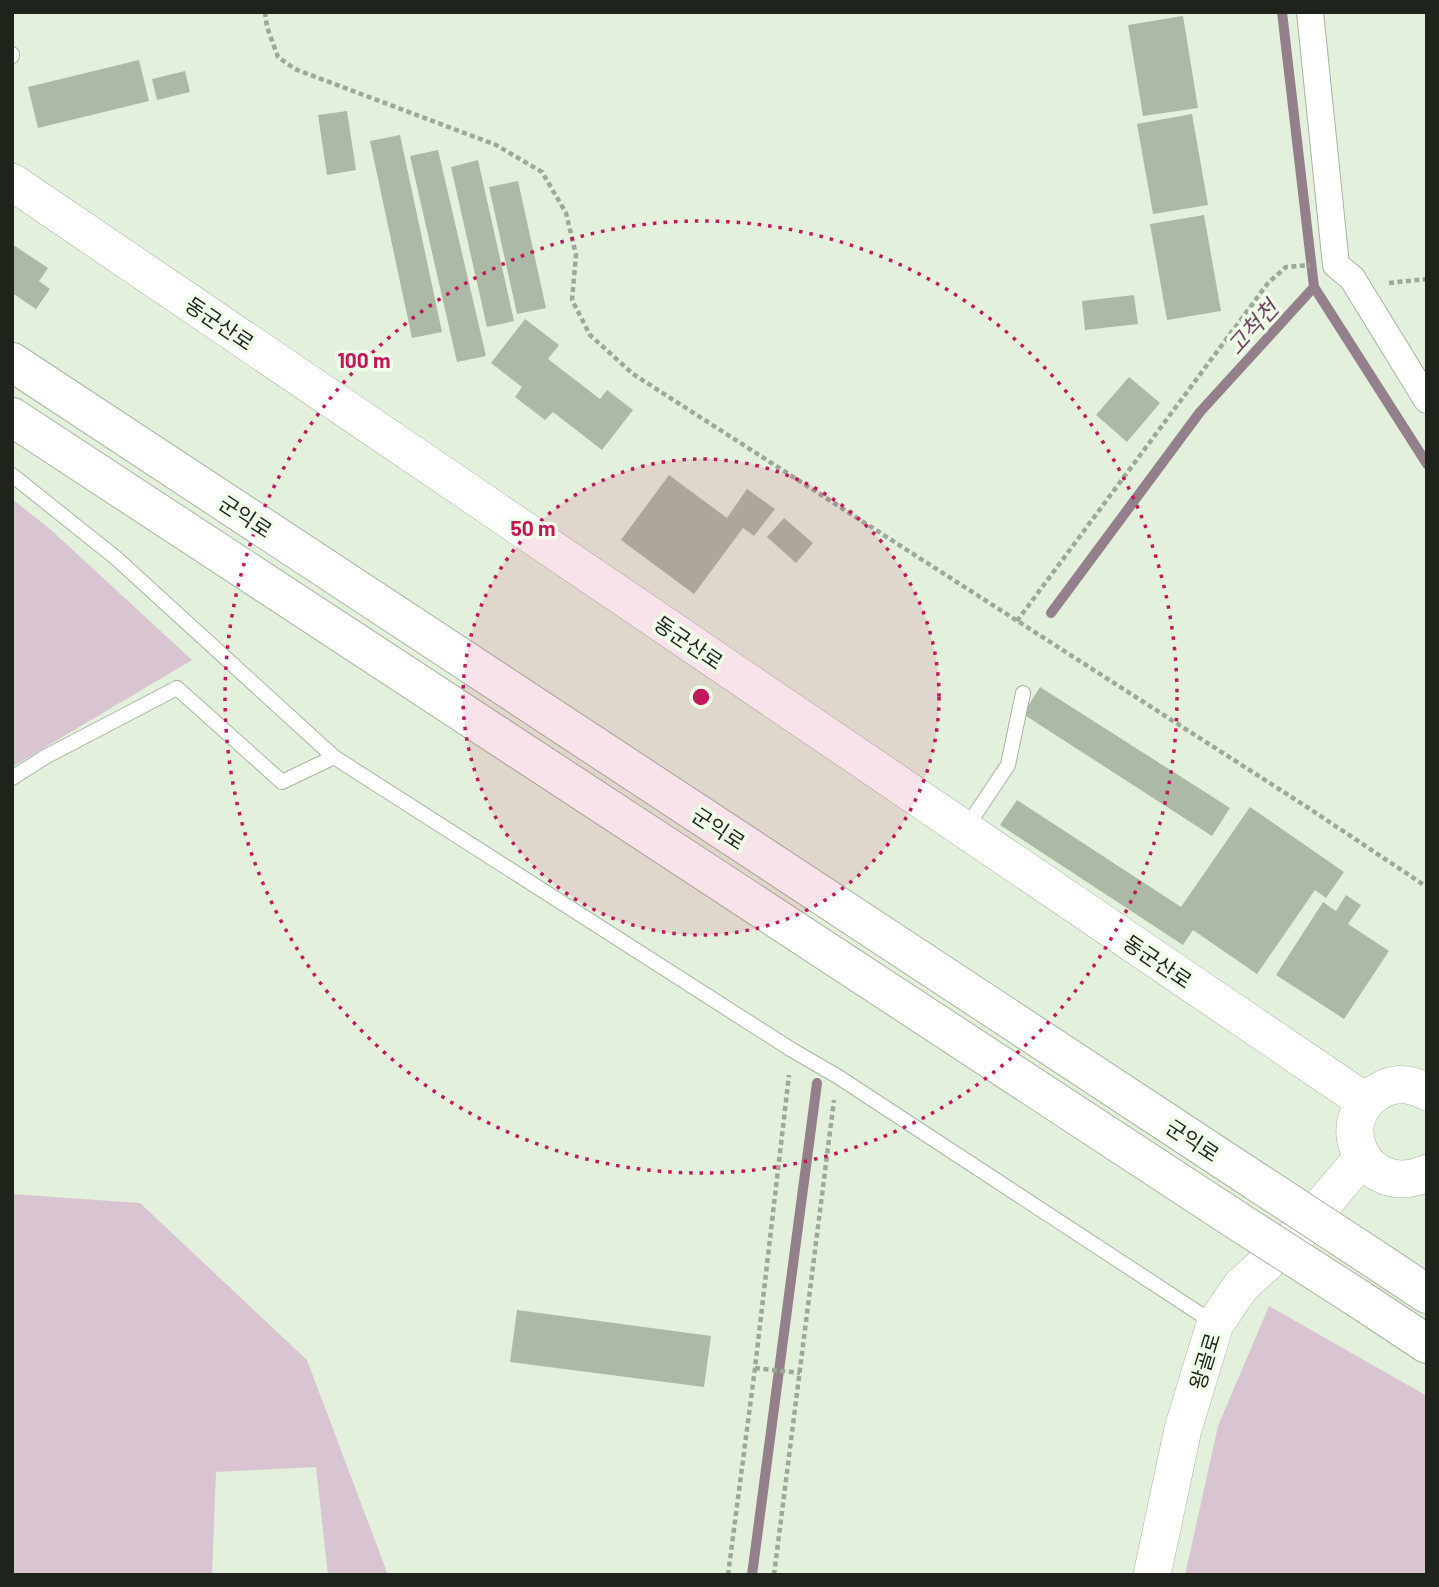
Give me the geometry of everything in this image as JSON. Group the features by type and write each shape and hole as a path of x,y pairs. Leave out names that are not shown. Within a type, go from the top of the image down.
{"highway":[{"name":"군익로","path":"12,362 1427,1294"},
{"name":"군익로","path":"12,416 1427,1344"}],"street":[{"path":"1310,12 1336,265 1352,278 1427,400"},
{"name":"동군산로","path":"12,182 1366,1102"},
{"path":"1427,1092 1406,1084 1390,1086 1377,1092 1366,1102 1358,1115 1355,1130 1356,1144 1363,1158 1372,1169 1385,1177 1415,1179 1427,1173"},
{"name":"왕골로","path":"1152,1575 1183,1429 1215,1324 1241,1286 1297,1235 1363,1158"}],"lane":[{"path":"12,475 116,558 334,757 792,1050 837,1076 1215,1324"},
{"path":"12,778 45,757 177,688 282,782 334,757"},
{"path":"965,830 1008,765 1023,694"}],"path":[{"path":"265,12 267,27 278,57 295,69 496,145 542,172 566,213 576,256 572,300 590,335 633,374 1427,887"},
{"path":"1017,621 1268,283 1286,267"},
{"path":"728,1575 792,1050"},
{"path":"774,1575 837,1076"},
{"path":"755,1368 800,1373"}],"shaded area":[{"path":"12,499 50,529 192,660 12,767"},
{"path":"12,1194 140,1203 307,1360 388,1575 328,1575 316,1467 216,1472 212,1575 12,1575"},
{"path":"1269,1306 1427,1396 1427,1575 1185,1575 1218,1426"}],"building":[{"path":"1183,16 1198,108 1143,116 1128,25"},
{"path":"139,60 149,101 38,128 28,87"},
{"path":"185,71 190,92 157,100 152,79"},
{"path":"347,111 356,170 327,175 318,115"},
{"path":"1192,114 1208,205 1153,214 1137,124"},
{"path":"400,135 442,332 412,338 370,141"},
{"path":"438,150 486,356 457,362 410,156"},
{"path":"478,160 514,321 487,327 451,167"},
{"path":"518,181 546,308 517,314 489,187"},
{"path":"1204,215 1221,311 1167,320 1150,224"},
{"path":"12,244 48,268 39,281 50,289 36,309 12,293"},
{"path":"1134,295 1138,324 1085,330 1082,301"},
{"path":"525,319 559,345 548,359 600,399 607,390 633,410 602,450 553,412 545,420 515,397 522,387 491,363"},
{"path":"1129,377 1160,403 1127,442 1096,415"},
{"path":"669,475 727,518 747,489 775,509 754,536 743,528 694,594 621,540"},
{"path":"784,518 813,543 796,563 767,537"},
{"path":"1040,687 1230,808 1212,836 1023,714"},
{"path":"1017,800 1181,907 1250,807 1344,872 1326,898 1315,890 1257,974 1193,930 1183,945 1000,825"},
{"path":"1346,895 1361,905 1348,924 1389,951 1344,1019 1276,975 1323,902 1336,911"},
{"path":"517,1310 711,1336 704,1387 510,1362"}],"waterway":[{"name":"고척천","path":"1051,613 1200,412 1314,287 1282,12"},
{"path":"1314,287 1427,464"},
{"path":"752,1575 817,1083"}]}
